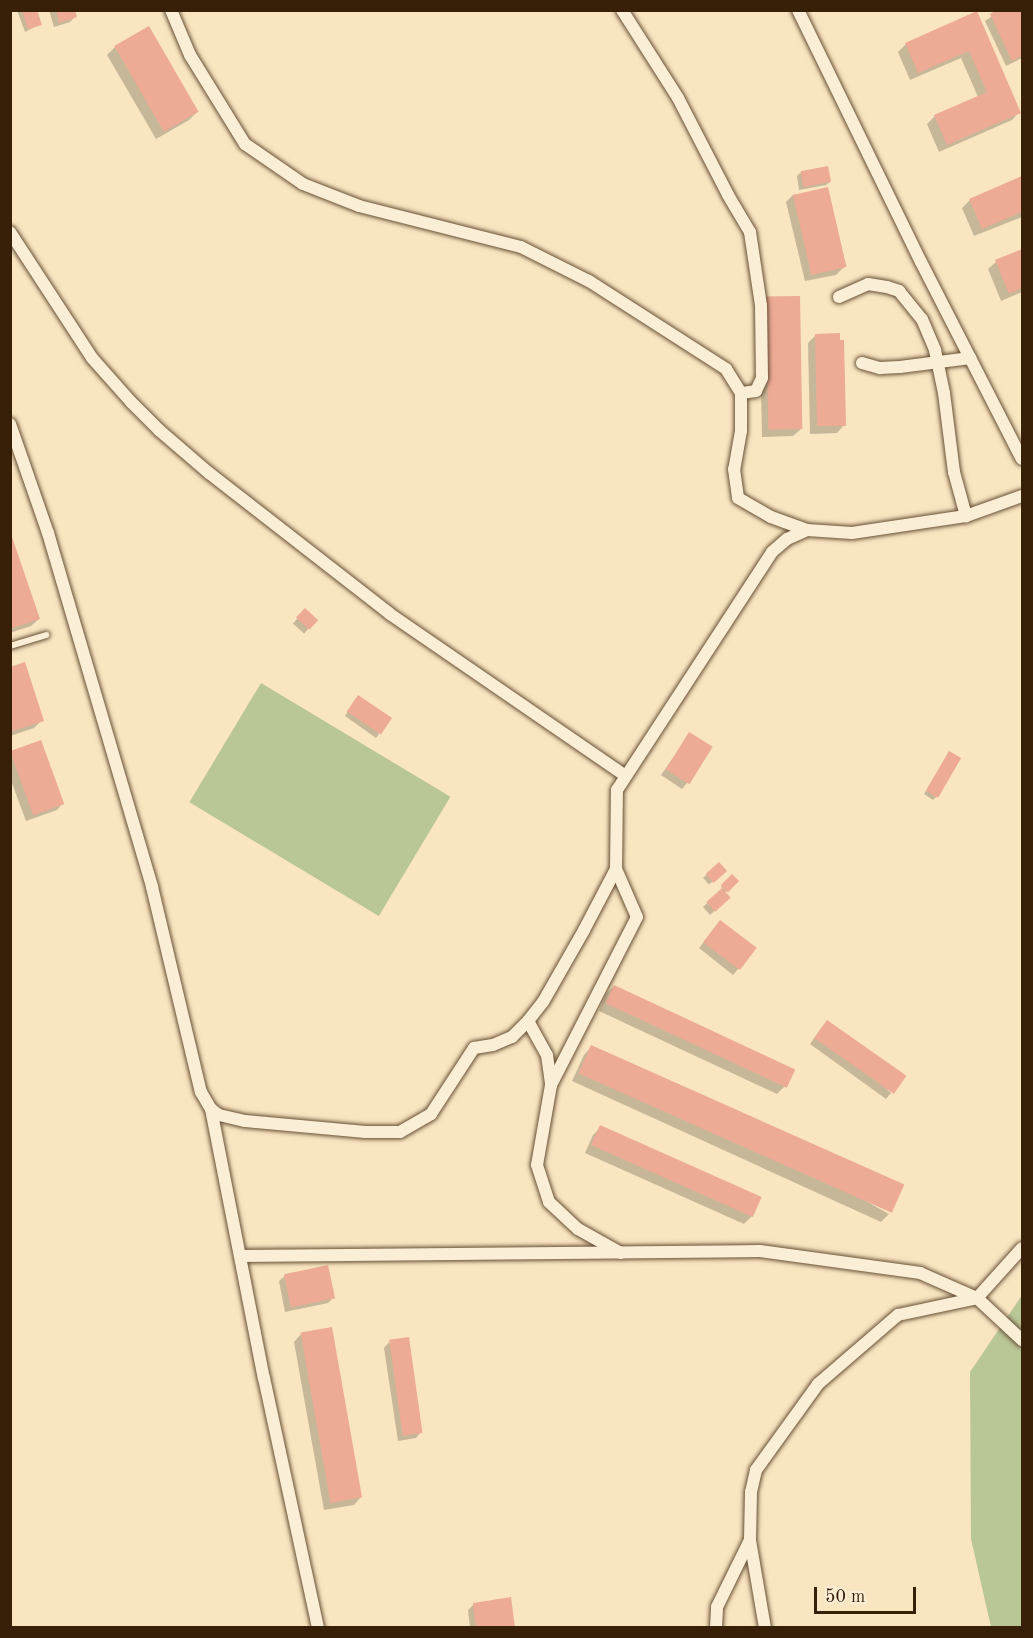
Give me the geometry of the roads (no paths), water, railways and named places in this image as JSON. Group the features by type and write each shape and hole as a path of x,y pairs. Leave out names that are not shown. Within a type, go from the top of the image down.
{"street":[{"path":"171,10 195,64 245,144 303,184 359,206 521,247 589,281 726,369 741,393 741,431 734,469 738,498 771,518 807,530 852,533 966,516 1020,499 1023,496"},
{"path":"622,10 678,98 728,195 750,232 761,306 762,378 756,391 741,393"},
{"path":"798,10 970,358 1023,459"},
{"path":"10,232 92,358 159,430 209,473 390,614 626,776"},
{"path":"839,297 867,284 899,291 922,319 938,363 954,472 966,516"},
{"path":"862,363 880,368 970,358"},
{"path":"10,424 48,533 146,865 201,1092 211,1109 318,1628"},
{"path":"622,1254 578,1229 549,1202 537,1165 551,1085 637,917 616,869 617,790 772,552 787,539 807,530"},
{"path":"211,1109 219,1114 245,1121 365,1132 400,1131 431,1114 474,1048 493,1045 512,1037 528,1021 555,981 616,869"},
{"path":"528,1021 547,1055 551,1085"},
{"path":"765,1628 750,1540 751,1492 756,1470 818,1384 898,1315 977,1298 1023,1248"},
{"path":"240,1256 760,1251 920,1273 977,1298 1023,1340"},
{"path":"716,1628 717,1607 750,1540"}],"lane":[{"path":"10,645 46,635"}]}
